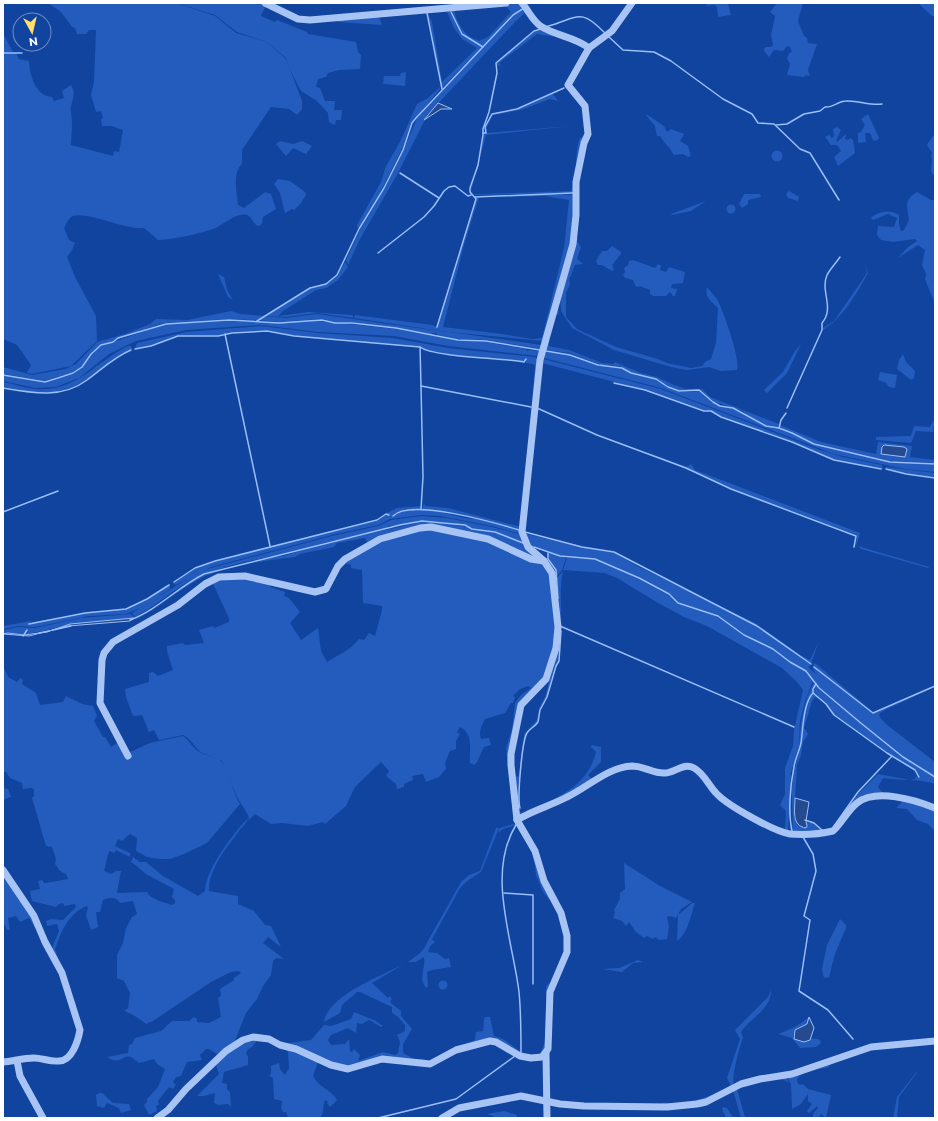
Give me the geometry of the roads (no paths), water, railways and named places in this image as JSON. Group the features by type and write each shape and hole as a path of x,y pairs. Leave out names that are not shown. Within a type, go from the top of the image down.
{"street":[{"path":"265,3 298,19 310,20 506,3"},
{"path":"522,3 535,21 543,28 582,42 589,48"},
{"path":"547,1118 546,1053 549,1042 548,1014 550,992 566,952 567,936 561,913 544,881 535,851 517,820 511,765 518,711 524,700 546,679 553,658 557,638 554,581 549,566 528,547 522,532 542,351 572,244 576,215 576,182 584,143 588,134 585,106 568,85 589,48 612,31 632,3"},
{"path":"128,756 100,703 104,653 119,638 178,605 213,579 225,576 245,576 315,592 326,589 342,562 366,546 391,535 426,527 488,539 531,560 544,561"},
{"path":"517,820 531,811 568,796 608,773 632,766 640,766 662,773 687,766 693,767 703,776 716,794 724,800 768,825 790,834 832,831 854,806 859,802 870,798 899,797 916,800 935,808"},
{"path":"3,870 28,905 45,942 62,973 80,1030 79,1038 70,1054 64,1060 34,1058 3,1062"},
{"path":"157,1118 168,1110 186,1089 226,1051 243,1040 253,1037 269,1039 280,1045 300,1050 331,1065 348,1069 382,1059 430,1064 456,1050 490,1041 496,1042 520,1056 538,1058 546,1053"},
{"path":"442,1118 459,1108 521,1096 560,1104 584,1106 654,1107 697,1104 706,1102 741,1084 760,1079 792,1074 871,1047 935,1041"},
{"path":"17,1061 20,1076 43,1118"}],"waterway":[{"path":"299,3 314,3"},
{"path":"257,321 310,288 326,284 337,275 359,229 384,188 403,150 412,123 513,15 524,8"},
{"path":"451,12 462,34 483,47"},
{"path":"427,13 442,89"},
{"path":"546,27 573,18 583,17 593,22 605,33"},
{"path":"437,327 476,199 470,192 470,188 478,165 483,129 489,112 497,73 496,63 534,31 541,29"},
{"path":"609,37 623,50 654,52 671,61 723,99 752,114 758,123 774,124 800,149 810,153 839,200"},
{"path":"3,53 22,53"},
{"path":"483,133 486,133 485,127 492,114 517,109 564,88"},
{"path":"776,125 787,124 804,114 820,111 825,107 843,101 882,104"},
{"path":"400,173 439,198"},
{"path":"378,253 424,217 434,206 444,191 449,187 455,186 468,196 471,195"},
{"path":"475,197 573,193"},
{"path":"787,408 822,330 822,323 826,317 827,311 825,281 828,273 840,257"},
{"path":"3,375 45,382 73,373 82,367 91,354 101,345 113,342 118,338 166,324 229,320 279,323 322,320 335,323 352,323 396,328 458,340 486,341 540,350"},
{"path":"135,349 151,346 178,336 218,336 232,333 267,331 294,336 420,347"},
{"path":"225,334 270,546"},
{"path":"421,386 420,347 439,353 453,355 524,362 526,359"},
{"path":"3,388 36,393 67,390 87,380 114,360 131,350"},
{"path":"546,351 570,355 598,365 622,368 631,373 656,379 668,387 679,391 699,390 720,406 733,408 766,426 779,428 814,444 890,462 935,464"},
{"path":"614,383 645,390 704,411 711,411 721,417 792,442 834,460 881,469"},
{"path":"421,509 423,477 421,386 531,407"},
{"path":"537,408 597,435 686,468 731,489 856,536 854,547"},
{"path":"779,428 781,420 786,413"},
{"path":"886,469 906,474 935,478"},
{"path":"3,512 58,491"},
{"path":"393,516 402,511 434,511 492,522 519,530"},
{"path":"174,582 195,568 215,561 377,520 386,514 389,515"},
{"path":"130,620 140,616 194,579 204,574 400,525 422,521 465,525 472,529 495,532 523,543"},
{"path":"525,532 582,547 614,552 757,626 811,664"},
{"path":"534,547 560,556 595,559 639,578 669,594 678,603 718,616 744,635 773,649 790,662 806,671 819,688 862,724 903,757 935,777"},
{"path":"548,553 548,559 556,570 558,598"},
{"path":"29,624 85,613 126,609 147,599 169,585"},
{"path":"53,630 71,626"},
{"path":"560,626 794,727"},
{"path":"23,636 27,630"},
{"path":"39,633 49,631"},
{"path":"520,808 520,782 525,738 528,731 538,722 540,710 547,697 556,666 559,661 561,631"},
{"path":"814,667 873,713 935,686"},
{"path":"816,684 813,689 813,693 826,704 834,715 887,753 915,770 919,777"},
{"path":"792,831 790,807 793,774 795,761 801,743 805,710 813,693"},
{"path":"834,826 858,792 892,756"},
{"path":"805,820 814,823 822,830"},
{"path":"516,825 507,844 503,864 502,885 504,907 519,992 521,1015 521,1053"},
{"path":"803,837 813,854 816,871 804,916 810,920 799,991 828,1010 853,1039"},
{"path":"504,893 533,895 533,984"},
{"path":"378,1118 456,1099 515,1056"}]}
